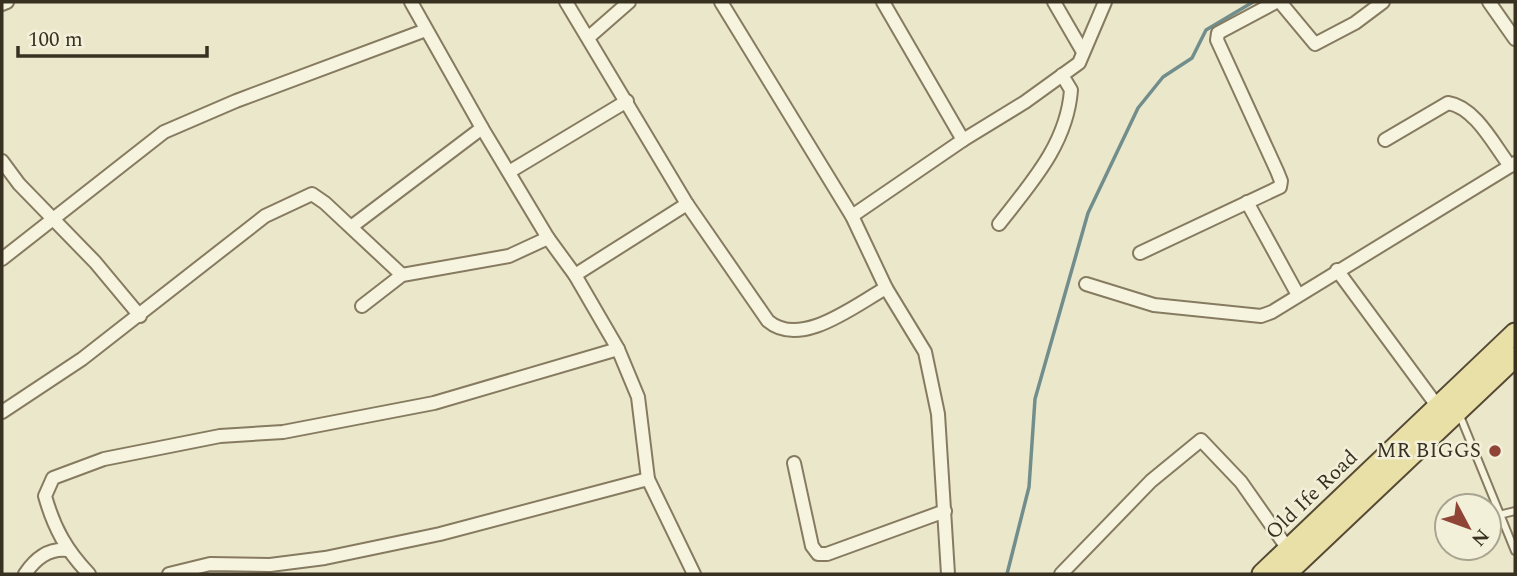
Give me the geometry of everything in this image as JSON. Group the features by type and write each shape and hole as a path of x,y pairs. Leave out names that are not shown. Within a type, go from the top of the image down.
{"main road":[{"name":"Old Ife Road","path":"1286,574 1438,407 1515,333"},
{"name":"Old Ife Road","path":"1262,574 1288,549 1458,411 1515,357"}],"street":[{"path":"2,4 7,2"},
{"path":"411,2 482,128 548,238 575,275 618,349 638,397 648,479 694,574"},
{"path":"566,2 687,204 760,311 778,329 804,330 886,288"},
{"path":"589,37 629,2"},
{"path":"721,2 852,216 886,288 925,352 932,377 945,511 948,574"},
{"path":"883,2 963,140"},
{"path":"1054,2 1083,52"},
{"path":"852,216 963,140 1025,102 1079,62 1105,2"},
{"path":"1140,253 1275,190 1281,181 1217,40 1218,33 1278,2 1315,44 1355,23 1383,2"},
{"path":"1489,2 1515,39"},
{"path":"2,259 164,132 236,101 426,30"},
{"path":"999,223 1043,168 1066,125 1071,90 1062,75"},
{"path":"509,172 627,101"},
{"path":"1086,284 1154,305 1261,316 1513,164 1468,111 1456,104 1448,103 1385,140"},
{"path":"351,227 482,128"},
{"path":"2,161 19,184 55,220 140,316"},
{"path":"2,412 82,359 140,316 265,216 312,194 402,275"},
{"path":"1247,202 1298,295"},
{"path":"575,275 687,204"},
{"path":"362,306 402,275 509,256 548,238"},
{"path":"1337,270 1438,407"},
{"path":"89,574 67,550 53,524 45,496 53,478 64,472 104,459 220,436 283,432 434,403 618,349"},
{"path":"1061,574 1151,481 1201,440 1241,482 1288,549"},
{"path":"794,463 812,546 818,554 827,554 945,511"},
{"path":"169,574 210,564 269,569 325,558 440,534 648,479"},
{"path":"24,574 32,564 51,551 67,550"}],"lane":[{"path":"1458,411 1490,492"},
{"path":"1503,524 1515,551"}],"waterway":[{"path":"1007,574 1029,487 1035,399 1088,213 1138,108 1163,77 1192,58 1206,30 1253,2"}],"place":[{"name":"MR BIGGS","path":"1495,451"}]}
